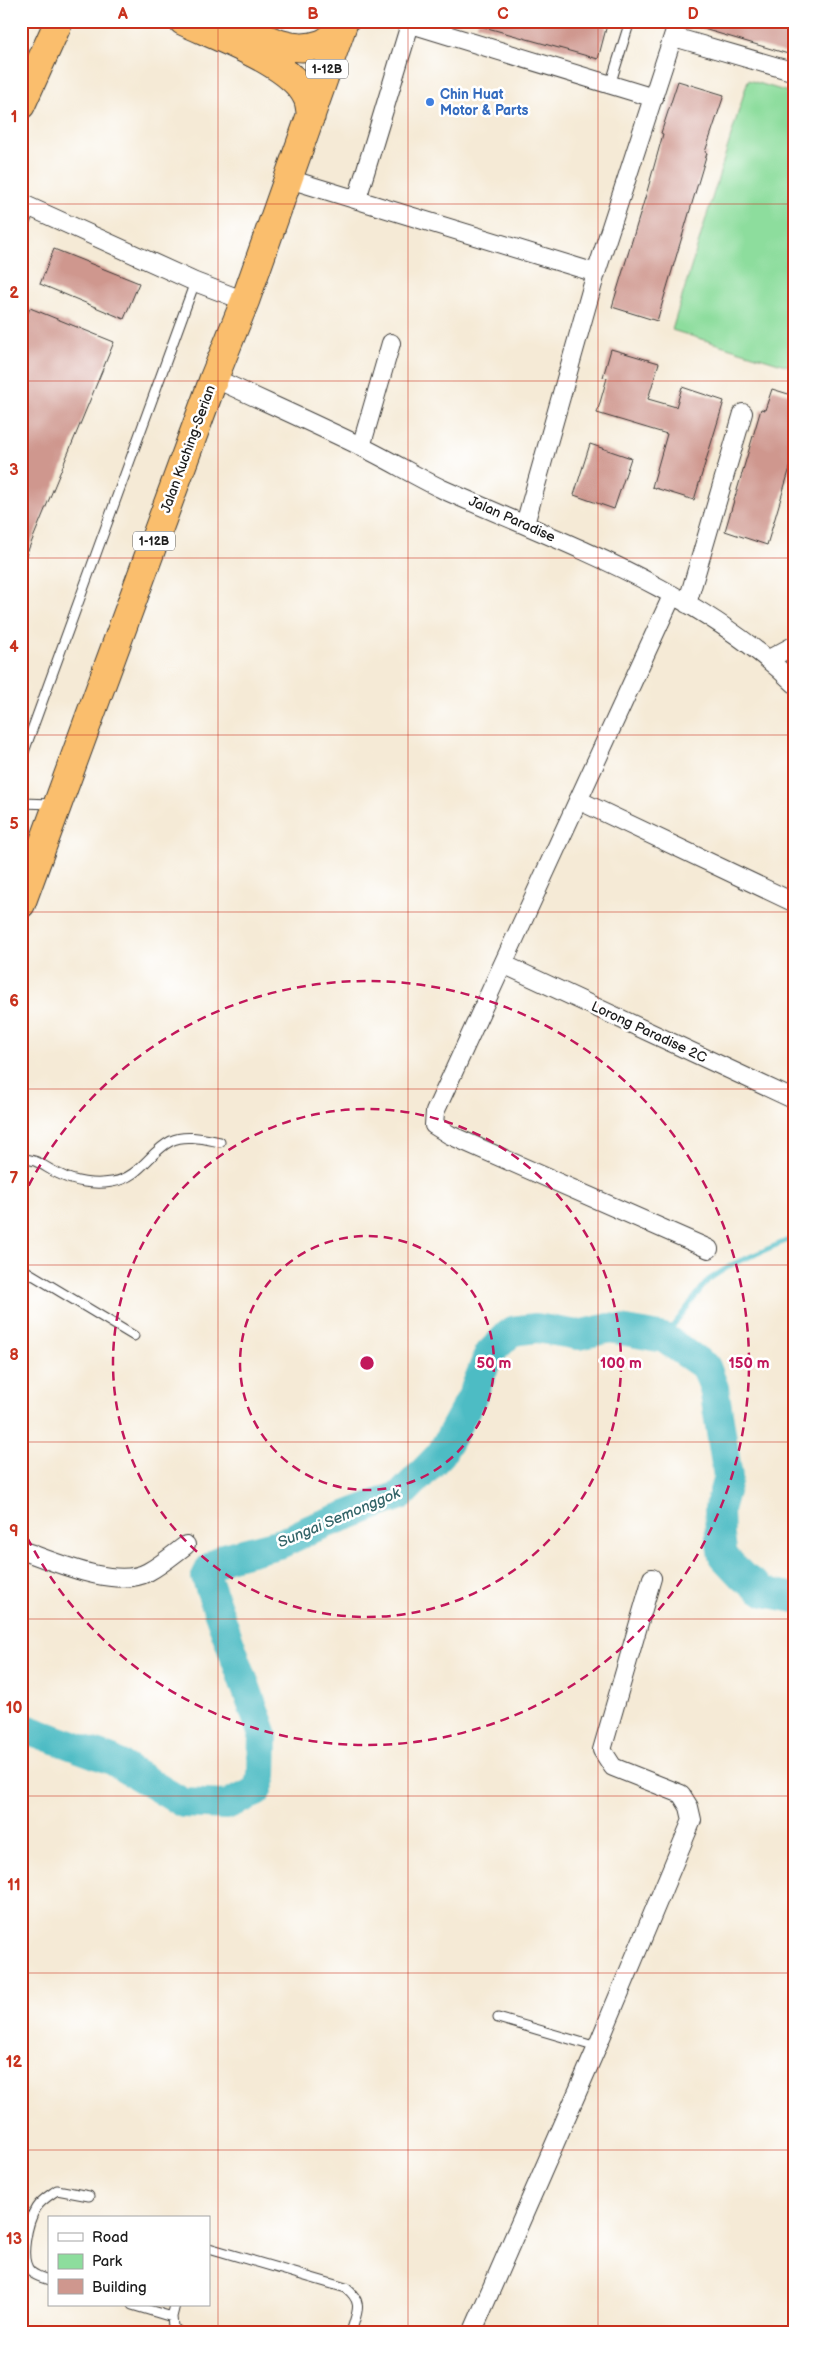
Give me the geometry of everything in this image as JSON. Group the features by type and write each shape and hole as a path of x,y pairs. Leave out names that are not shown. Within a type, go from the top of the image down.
{"highway":[{"path":"183,21 283,70 297,82 308,98 311,116"},
{"path":"230,21 292,47 309,48 324,43 342,26"},
{"path":"21,104 60,23"},
{"name":"Jalan Kuching-Serian","path":"21,904 214,378 245,301 342,26"}],"street":[{"path":"357,199 411,22 654,98"},
{"path":"525,524 596,273 676,29 795,72"},
{"path":"289,179 596,273"},
{"path":"26,205 195,282 245,301"},
{"path":"361,447 391,343"},
{"name":"Jalan Paradise","path":"214,378 361,447 441,488 525,524 679,600 726,626 769,659 795,684"},
{"path":"709,1249 450,1135 434,1125 435,1112 578,800 679,600 743,413"},
{"path":"769,659 795,645"},
{"path":"578,800 795,903"},
{"name":"Lorong Paradise 2C","path":"503,964 795,1100"},
{"path":"21,1550 81,1571 116,1578 146,1573 186,1545"},
{"path":"472,2333 597,2047 692,1820 689,1807 681,1794 613,1767 602,1750 652,1578"}],"lane":[{"path":"610,85 630,21"},
{"path":"21,232 26,205"},
{"path":"21,760 195,282"},
{"path":"21,803 58,804"},
{"path":"21,1158 32,1158 59,1174 78,1181 112,1182 126,1178 144,1166 171,1141 194,1137 220,1142"},
{"path":"21,1268 134,1336"},
{"path":"498,2018 597,2047"},
{"path":"48,2280 40,2278 30,2271 25,2258 26,2235 36,2208 46,2197 57,2190 89,2196"},
{"path":"210,2248 346,2288 355,2295 359,2305 351,2333"},
{"path":"135,2306 172,2317"},
{"path":"175,2306 172,2317 173,2327 180,2333"}],"green space":[{"path":"748,80 795,94 795,368 672,330"}],"building":[{"path":"478,21 608,21 598,59 477,25"},
{"path":"690,21 795,21 795,56 690,25"},
{"path":"678,81 724,95 705,152 707,153 657,321 612,307 648,188 663,134 661,133"},
{"path":"54,249 139,283 124,319 40,284"},
{"path":"30,308 114,342 22,565 21,328"},
{"path":"611,349 659,363 648,399 676,407 682,387 724,401 694,500 652,487 667,434 597,413 607,378 603,377"},
{"path":"772,389 795,396 795,451 767,545 725,531 761,409 765,410"},
{"path":"590,444 631,458 614,509 574,495"}],"waterway":[{"path":"664,1338 708,1280 733,1264 795,1237"},
{"name":"Sungai Semonggok","path":"21,1727 112,1760 183,1803 226,1805 256,1792 262,1776 263,1735 206,1577 211,1567 224,1558 282,1543 311,1529 401,1495 441,1454 472,1397 489,1354 512,1331 536,1328 578,1335 610,1328 664,1338 706,1367 714,1388 728,1477 719,1509 723,1556 743,1577 765,1592 795,1598"}],"place":[{"name":"Chin Huat Motor & Parts","path":"430,102"}]}
